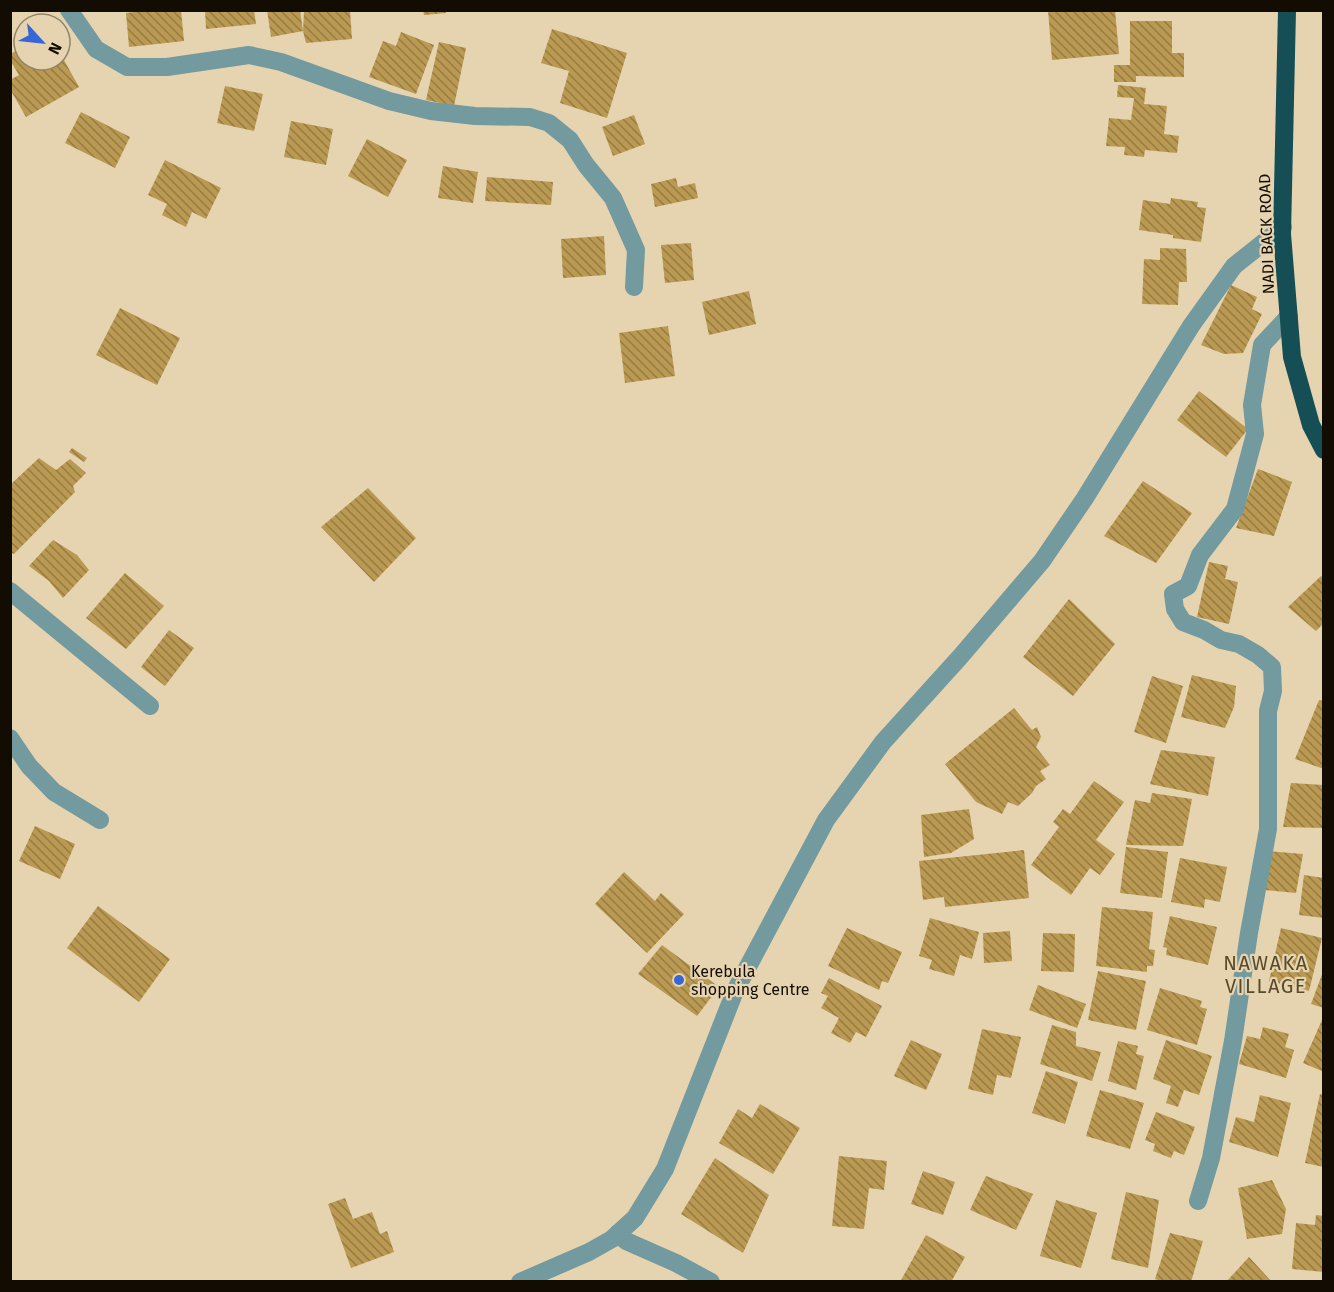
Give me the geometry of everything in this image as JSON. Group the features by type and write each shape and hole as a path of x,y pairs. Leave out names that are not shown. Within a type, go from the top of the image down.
{"highway":[{"name":"NADI BACK ROAD","path":"1287,10 1283,227 1292,357 1311,425 1323,450"}],"street":[{"path":"69,10 96,49 127,67 166,68 249,55 281,62 389,101 431,111 475,116 530,117 549,123 570,140 586,165 613,198 636,250 634,287"},
{"path":"520,1281 589,1252 618,1233 635,1218 665,1169 735,991 826,820 883,742 1042,561 1085,498 1191,326 1234,266 1283,227"},
{"path":"1198,1201 1211,1158 1268,829 1268,711 1273,691 1272,667 1258,655 1239,644 1221,640 1183,622 1175,609 1173,594 1188,586 1200,555 1235,509 1255,434 1252,405 1262,345 1289,316"},
{"path":"10,591 150,706"},
{"path":"10,738 28,766 54,792 100,820"},
{"path":"618,1233 626,1241 711,1281"}],"building":[{"path":"181,10 184,41 129,47 126,13"},
{"path":"205,10 254,10 256,24 206,29"},
{"path":"267,10 300,10 303,31 271,37"},
{"path":"350,10 352,39 306,43 303,31 304,11"},
{"path":"423,10 446,10 446,13 424,15"},
{"path":"1048,10 1115,10 1119,54 1052,60"},
{"path":"1130,21 1172,21 1172,53 1184,53 1184,77 1136,76 1136,82 1114,82 1114,65 1130,65"},
{"path":"552,29 627,53 607,118 560,103 569,71 541,63"},
{"path":"401,32 434,45 416,94 369,77 383,41 396,46"},
{"path":"439,42 466,48 454,106 426,100"},
{"path":"17,72 71,72 79,87 26,117 10,89 10,80 19,75"},
{"path":"1118,85 1146,88 1144,104 1167,106 1164,134 1179,136 1177,153 1145,150 1144,157 1124,155 1125,147 1106,146 1109,118 1131,120 1134,98 1117,97"},
{"path":"225,86 263,94 254,131 217,123"},
{"path":"81,112 130,137 115,168 65,143"},
{"path":"634,115 645,144 613,156 602,127"},
{"path":"291,121 333,129 326,165 284,157"},
{"path":"367,139 407,160 388,197 348,176"},
{"path":"165,160 221,188 206,219 192,212 186,227 162,215 167,204 148,195"},
{"path":"443,166 478,172 473,203 438,198"},
{"path":"487,177 553,182 551,205 485,201"},
{"path":"676,178 678,187 695,183 698,198 655,207 651,184"},
{"path":"1171,198 1198,202 1197,207 1206,208 1201,242 1139,230 1143,200 1170,204"},
{"path":"604,236 606,275 563,278 561,239"},
{"path":"691,243 694,280 665,283 661,245"},
{"path":"1160,248 1186,249 1187,282 1179,282 1178,305 1142,304 1144,259 1160,260"},
{"path":"1231,285 1257,297 1252,309 1262,314 1243,353 1224,354 1201,345"},
{"path":"749,291 756,324 709,335 702,302"},
{"path":"120,308 180,338 157,385 96,355"},
{"path":"668,326 675,376 625,383 619,333"},
{"path":"1199,391 1248,429 1226,457 1177,420"},
{"path":"72,448 87,458 84,462 69,452"},
{"path":"39,458 56,470 70,459 86,473 73,486 75,492 14,554 10,552 10,485"},
{"path":"1258,469 1292,482 1274,536 1236,528"},
{"path":"1143,481 1192,513 1156,563 1104,536"},
{"path":"368,488 416,538 374,582 321,527"},
{"path":"53,540 77,555 89,570 63,598 49,581 29,566"},
{"path":"1209,562 1228,566 1225,579 1238,582 1229,624 1197,617"},
{"path":"125,573 164,606 126,649 86,618"},
{"path":"1321,576 1324,579 1324,623 1316,631 1288,607"},
{"path":"1069,599 1115,644 1073,696 1023,657"},
{"path":"169,630 194,648 165,686 141,667"},
{"path":"1192,675 1236,686 1234,707 1225,728 1181,717"},
{"path":"1152,676 1183,686 1166,743 1134,732"},
{"path":"1319,700 1324,701 1324,769 1295,759"},
{"path":"1014,708 1032,730 1037,727 1041,737 1036,747 1050,765 1040,771 1046,779 1036,786 1018,806 1008,802 1002,814 976,802 945,764"},
{"path":"1161,750 1215,757 1208,796 1150,784"},
{"path":"1094,781 1124,802 1096,840 1115,854 1100,875 1090,868 1071,895 1031,865 1059,827 1053,822 1063,809 1070,814"},
{"path":"1291,783 1324,785 1324,828 1283,827"},
{"path":"1152,793 1192,799 1183,846 1126,845 1135,800 1150,803"},
{"path":"969,809 974,839 951,853 924,857 921,815"},
{"path":"35,826 75,844 60,879 19,861"},
{"path":"1126,847 1168,852 1162,898 1120,893"},
{"path":"1024,850 1029,898 945,907 944,897 923,900 919,861"},
{"path":"1268,851 1303,854 1296,893 1264,890"},
{"path":"1180,858 1227,867 1220,902 1205,899 1204,908 1171,902"},
{"path":"624,872 655,901 661,893 684,914 647,953 595,904"},
{"path":"1304,875 1324,878 1324,918 1299,915"},
{"path":"98,906 170,959 139,1002 67,948"},
{"path":"1102,907 1153,912 1149,949 1155,950 1153,966 1147,966 1147,972 1096,966"},
{"path":"1170,916 1217,927 1208,965 1166,955 1167,948 1163,947"},
{"path":"930,918 979,932 972,959 960,955 954,976 929,969 932,960 919,956"},
{"path":"847,928 902,952 888,983 882,981 879,990 828,966"},
{"path":"1281,928 1322,938 1309,991 1269,981"},
{"path":"1010,931 1012,961 984,963 983,933"},
{"path":"1043,933 1075,934 1074,972 1041,971"},
{"name":"Kerebula shopping Centre","path":"662,945 719,987 697,1016 638,974"},
{"path":"1324,969 1324,1008 1311,1004"},
{"path":"1098,971 1146,981 1136,1030 1088,1020"},
{"path":"829,978 882,1006 866,1037 856,1032 850,1043 831,1033 839,1018 821,1008 828,996 821,993"},
{"path":"1038,985 1086,1004 1077,1028 1029,1010"},
{"path":"1160,988 1202,1001 1200,1007 1207,1009 1197,1045 1147,1030"},
{"path":"1324,1020 1324,1072 1303,1063"},
{"path":"1052,1025 1076,1032 1076,1046 1101,1052 1092,1081 1040,1064"},
{"path":"1263,1027 1289,1034 1285,1047 1294,1050 1286,1078 1239,1064 1247,1036 1260,1039"},
{"path":"982,1029 1021,1037 1011,1078 997,1075 993,1095 968,1089"},
{"path":"911,1040 942,1054 926,1090 894,1076"},
{"path":"1166,1040 1212,1056 1199,1095 1184,1090 1178,1107 1166,1103 1171,1086 1153,1079"},
{"path":"1118,1041 1138,1046 1136,1054 1144,1056 1136,1090 1108,1081"},
{"path":"1046,1071 1078,1082 1065,1124 1032,1113"},
{"path":"1100,1090 1144,1103 1130,1149 1086,1136"},
{"path":"1320,1094 1324,1095 1324,1167 1305,1163"},
{"path":"1260,1095 1291,1103 1278,1157 1229,1142 1236,1117 1254,1122"},
{"path":"760,1104 800,1128 773,1174 719,1143 738,1109 752,1118"},
{"path":"1156,1112 1195,1127 1184,1155 1174,1151 1171,1158 1153,1151 1155,1144 1145,1140"},
{"path":"839,1156 887,1161 884,1190 869,1188 864,1229 832,1226"},
{"path":"715,1158 769,1195 743,1253 681,1214"},
{"path":"923,1171 955,1182 943,1215 911,1204"},
{"path":"986,1176 1033,1194 1016,1230 970,1210"},
{"path":"1272,1180 1286,1209 1282,1234 1247,1239 1238,1188"},
{"path":"1126,1192 1159,1200 1148,1268 1111,1259"},
{"path":"345,1198 353,1219 372,1212 380,1234 387,1231 394,1252 351,1268 328,1204"},
{"path":"1056,1200 1097,1213 1081,1268 1040,1256"},
{"path":"1316,1215 1324,1216 1324,1272 1292,1269 1296,1223 1315,1225"},
{"path":"1170,1233 1203,1241 1191,1282 1164,1282 1155,1279"},
{"path":"926,1235 965,1257 951,1282 900,1282"},
{"path":"1249,1257 1272,1282 1226,1282"}],"place":[{"name":"Kerebula shopping Centre","path":"679,980"}],"district":[{"name":"NAWAKA VILLAGE","path":"1266,974"}]}
